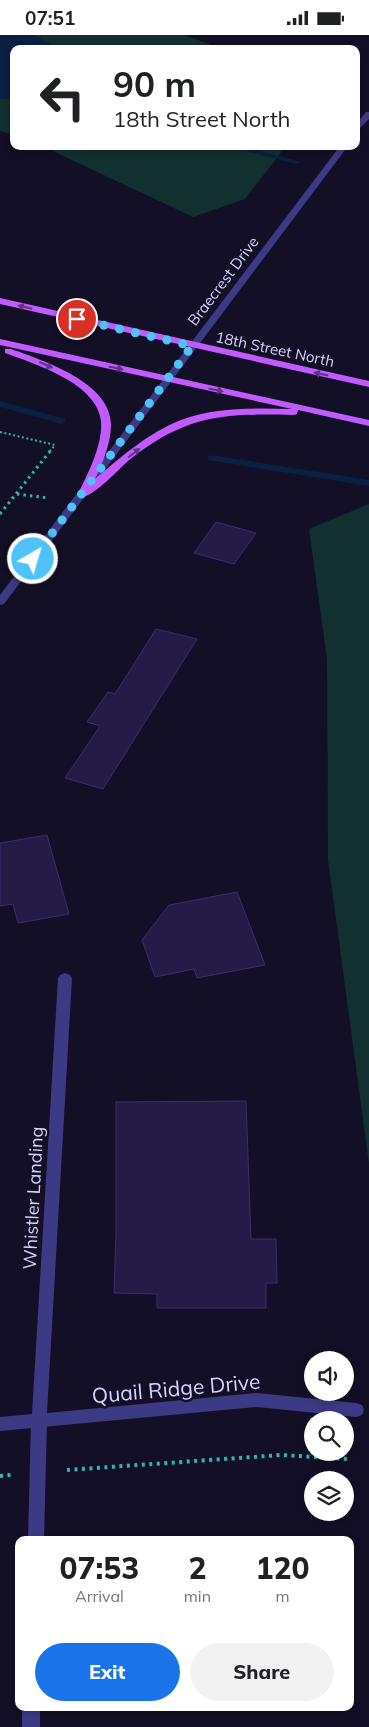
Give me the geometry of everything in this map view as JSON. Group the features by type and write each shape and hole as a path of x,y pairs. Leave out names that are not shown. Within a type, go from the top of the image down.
{"main road":[{"name":"18th Street North","path":"0,301 192,346 369,384"},
{"path":"0,342 369,423"},
{"path":"0,348 48,365 84,387 102,403 107,420 102,450 83,494"},
{"path":"83,494 137,450 170,429 200,418 235,412 324,413"}],"street":[{"path":"360,125 369,113"},
{"name":"Braecrest Drive","path":"0,602 341,150"},
{"name":"Whistler Landing","path":"36,1536 39,1421 65,978"},
{"name":"Quail Ridge Drive","path":"0,1424 257,1400 356,1411"},
{"path":"31,1711 31,1727"}],"path":[{"path":"0,433 55,445 0,514"},
{"path":"0,1477 105,1467 281,1455 304,1456"}],"green space":[{"path":"34,35 184,35 210,45 50,45"},
{"path":"0,98 10,99 10,134 0,131"},
{"path":"51,150 283,150 245,199 193,217"},
{"path":"369,504 369,1164 328,860 327,659 309,529"}],"water":[{"path":"0,35 34,35 50,45 10,45 10,99 0,98"}],"building":[{"path":"216,522 256,533 234,564 194,553"},
{"path":"156,629 197,639 103,789 65,778 100,726 87,722 108,692 115,694"},
{"path":"47,835 69,914 18,923 13,904 0,906 0,843"},
{"path":"237,892 265,965 197,978 194,969 155,977 142,940 169,905"},
{"path":"246,1101 251,1239 276,1239 277,1283 266,1283 266,1308 157,1308 157,1294 114,1293 116,1102"}],"waterway":[{"path":"248,150 297,162"},
{"path":"0,404 62,421"},
{"path":"211,458 369,483"}],"route":[{"path":"33,559 78,502 192,346 77,319"}]}
